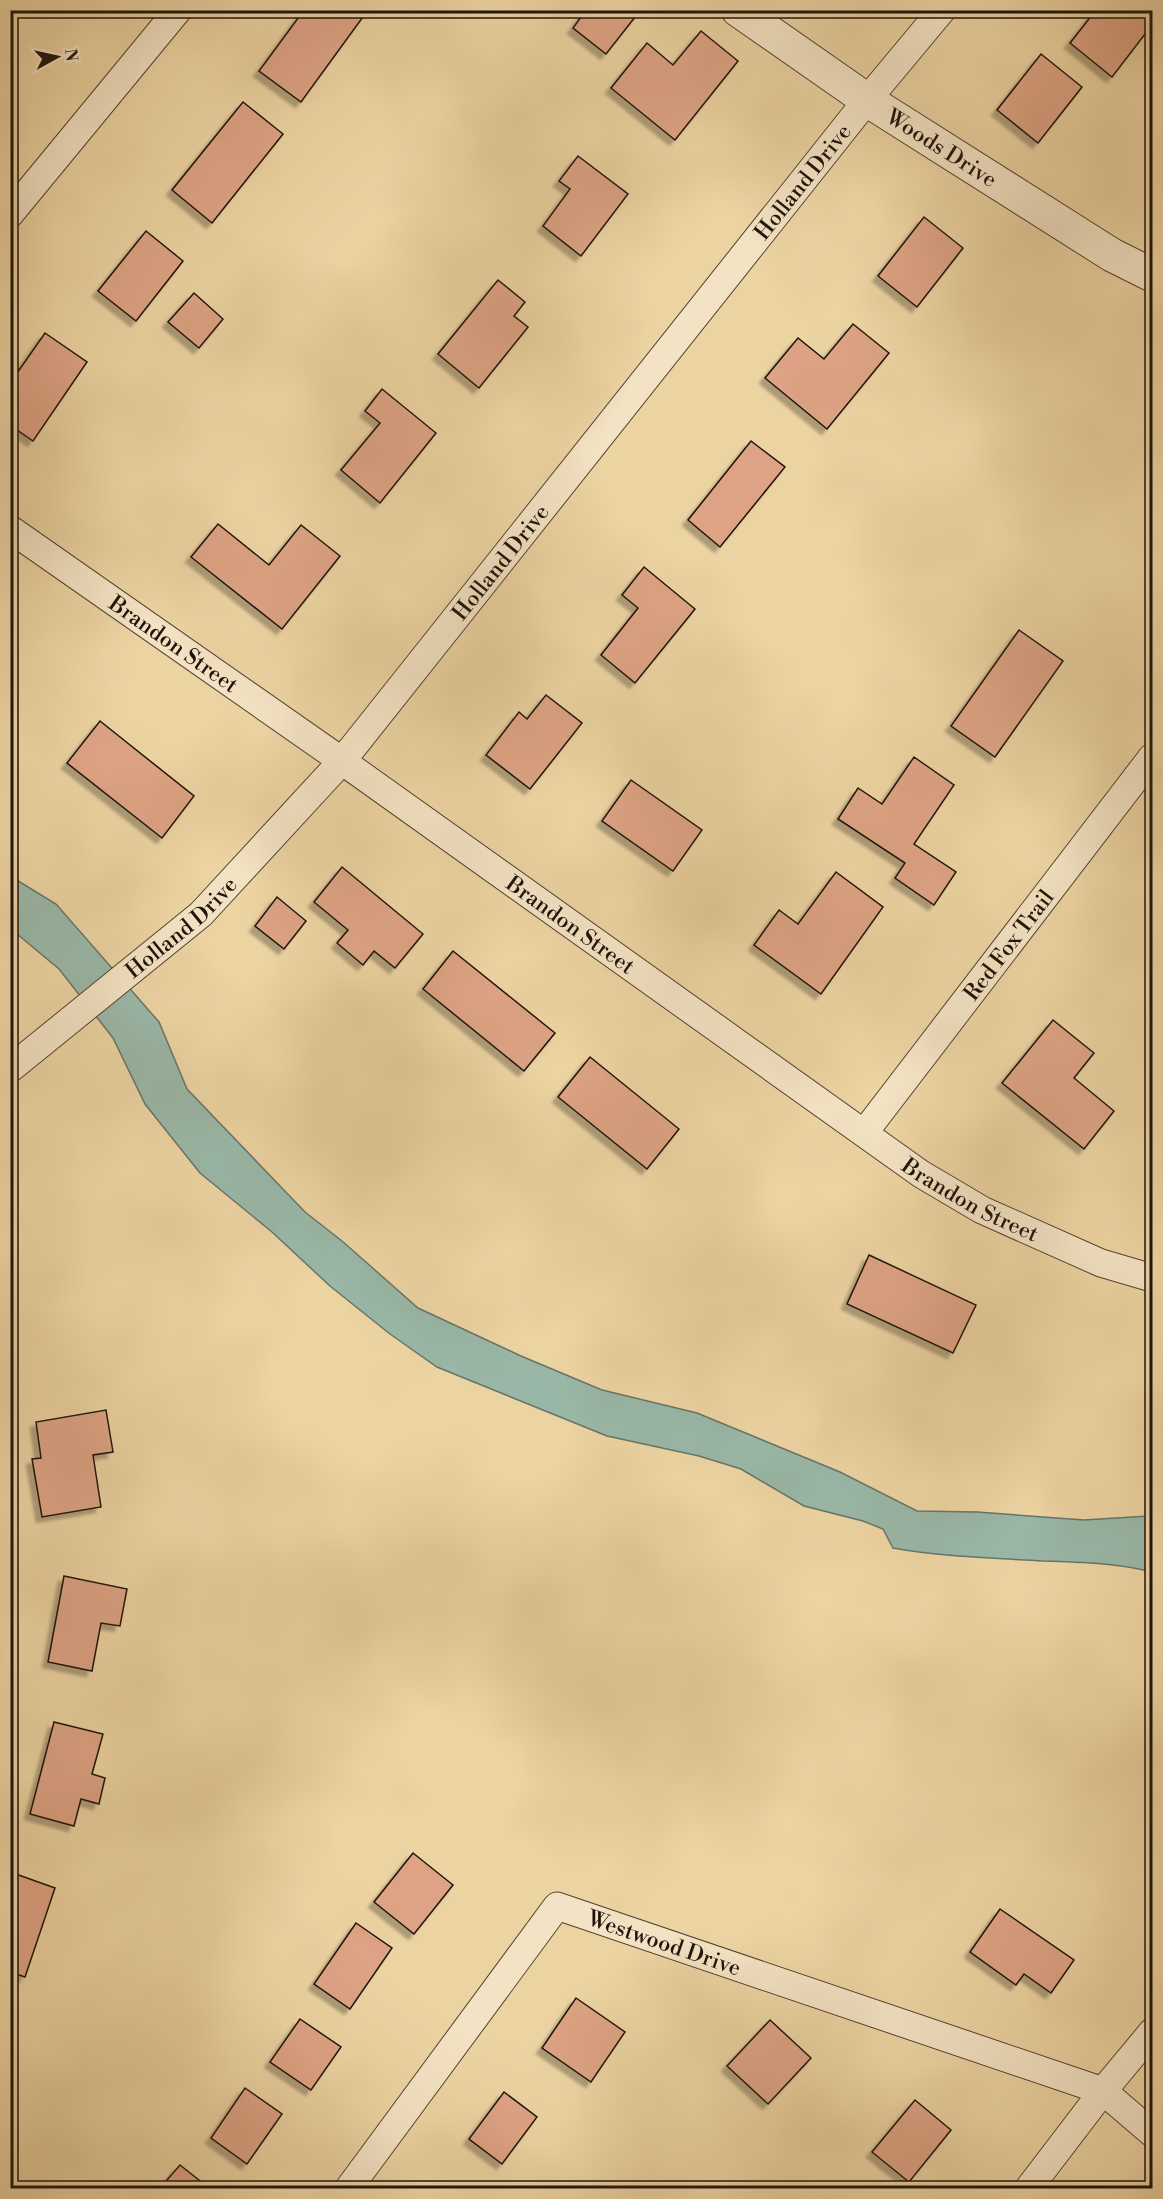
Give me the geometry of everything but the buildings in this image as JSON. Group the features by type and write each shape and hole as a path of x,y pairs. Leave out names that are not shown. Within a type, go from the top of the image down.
{"street":[{"path":"10,214 178,10"},
{"name":"Woods Drive","path":"738,10 867,100 1112,255 1152,275"},
{"name":"Holland Drive","path":"10,1069 201,914 342,761 867,100 942,10"},
{"name":"Brandon Street","path":"10,530 342,761 921,1174 982,1210 1101,1263 1152,1278"},
{"name":"Red Fox Trail","path":"864,1133 1152,757"},
{"name":"Westwood Drive","path":"348,2188 558,1906 1103,2091"},
{"path":"1029,2188 1103,2091 1152,2032"},
{"path":"1103,2091 1152,2133"}],"shaded area":[{"path":"10,876 56,904 159,1022 187,1089 305,1212 342,1241 418,1308 521,1356 602,1390 697,1413 840,1472 917,1511 977,1512 1084,1520 1152,1517 1152,1572 1098,1564 968,1557 893,1548 883,1529 863,1521 804,1506 741,1469 699,1456 607,1436 437,1367 390,1334 330,1286 272,1232 200,1173 145,1104 113,1038 59,969 11,929"}]}
